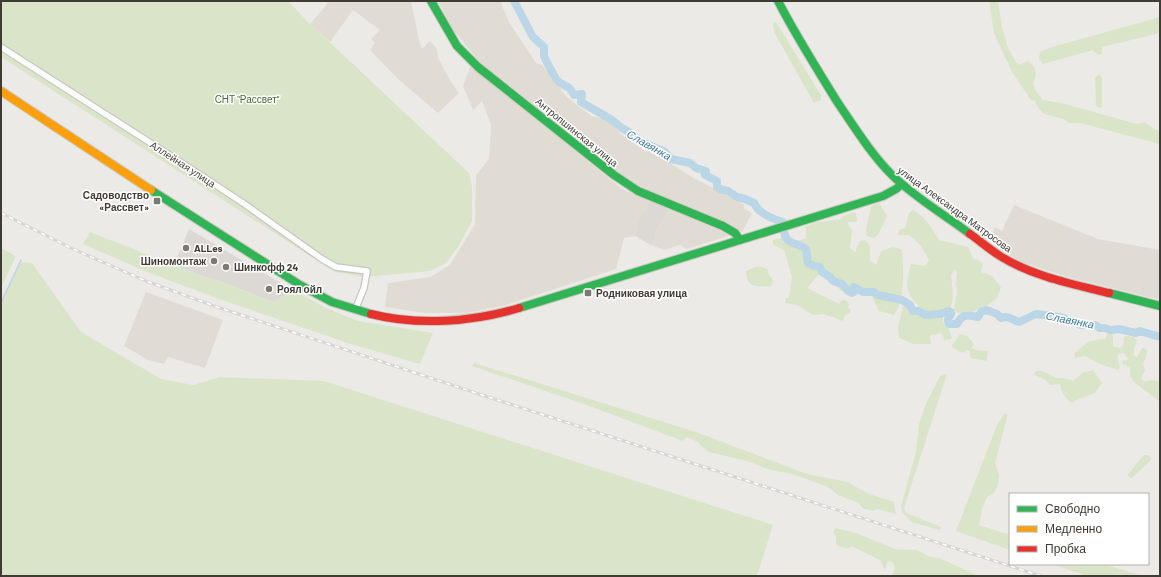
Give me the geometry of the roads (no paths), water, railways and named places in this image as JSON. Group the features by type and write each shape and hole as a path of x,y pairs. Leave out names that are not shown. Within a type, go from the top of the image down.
{"street":[{"name":"Антропшинская улица","path":"431,1 457,46 478,67 614,175 645,194 723,226 735,233 740,240"},
{"name":"улица Александра Матросова","path":"778,1 796,34 868,148 889,173 902,184 1010,262 1062,281 1160,306"},
{"name":"Аллейная улица","path":"1,47 243,203 322,259 336,267 367,271 364,288 355,310"},
{"path":"1,91 290,280 330,301 355,310 397,319 423,322 443,322 512,310 883,196 890,193 902,184"}],"waterway":[{"name":"Славянка","path":"514,1 533,37 544,47 544,56 557,80 568,87 574,95 582,94 581,102 612,120 642,142 665,152 671,159 690,163 696,168 706,171 705,175 717,181 717,187 720,189 754,203 762,213 783,222 784,232 787,239 790,242 806,249 808,263 820,267 822,272 833,281 842,284 852,293 854,292 854,287 863,292 874,292 878,295 902,300 910,305 913,311 919,311 925,315 940,314 948,311 951,312 948,319 949,324 957,324 963,316 978,317 981,312 986,310 997,314 1001,318 1008,317 1019,322 1036,314 1060,317 1081,325 1095,325 1100,328 1111,330 1119,329 1136,333 1140,331 1160,337"},
{"path":"1,303 21,260"}],"railway":[{"path":"1,213 73,249 146,281 217,307 482,395 1041,576"}],"place":[{"name":"Садоводство «Рассвет»","path":"157,201"},
{"name":"ALLes","path":"186,248"},
{"name":"Шиномонтаж","path":"214,261"},
{"name":"Шинкофф 24","path":"226,267"},
{"name":"Роял ойл","path":"269,289"},
{"name":"Родниковая улица","path":"588,293"}],"park label":[{"name":"СНТ \"Рассвет\"","path":"247,99"}]}
